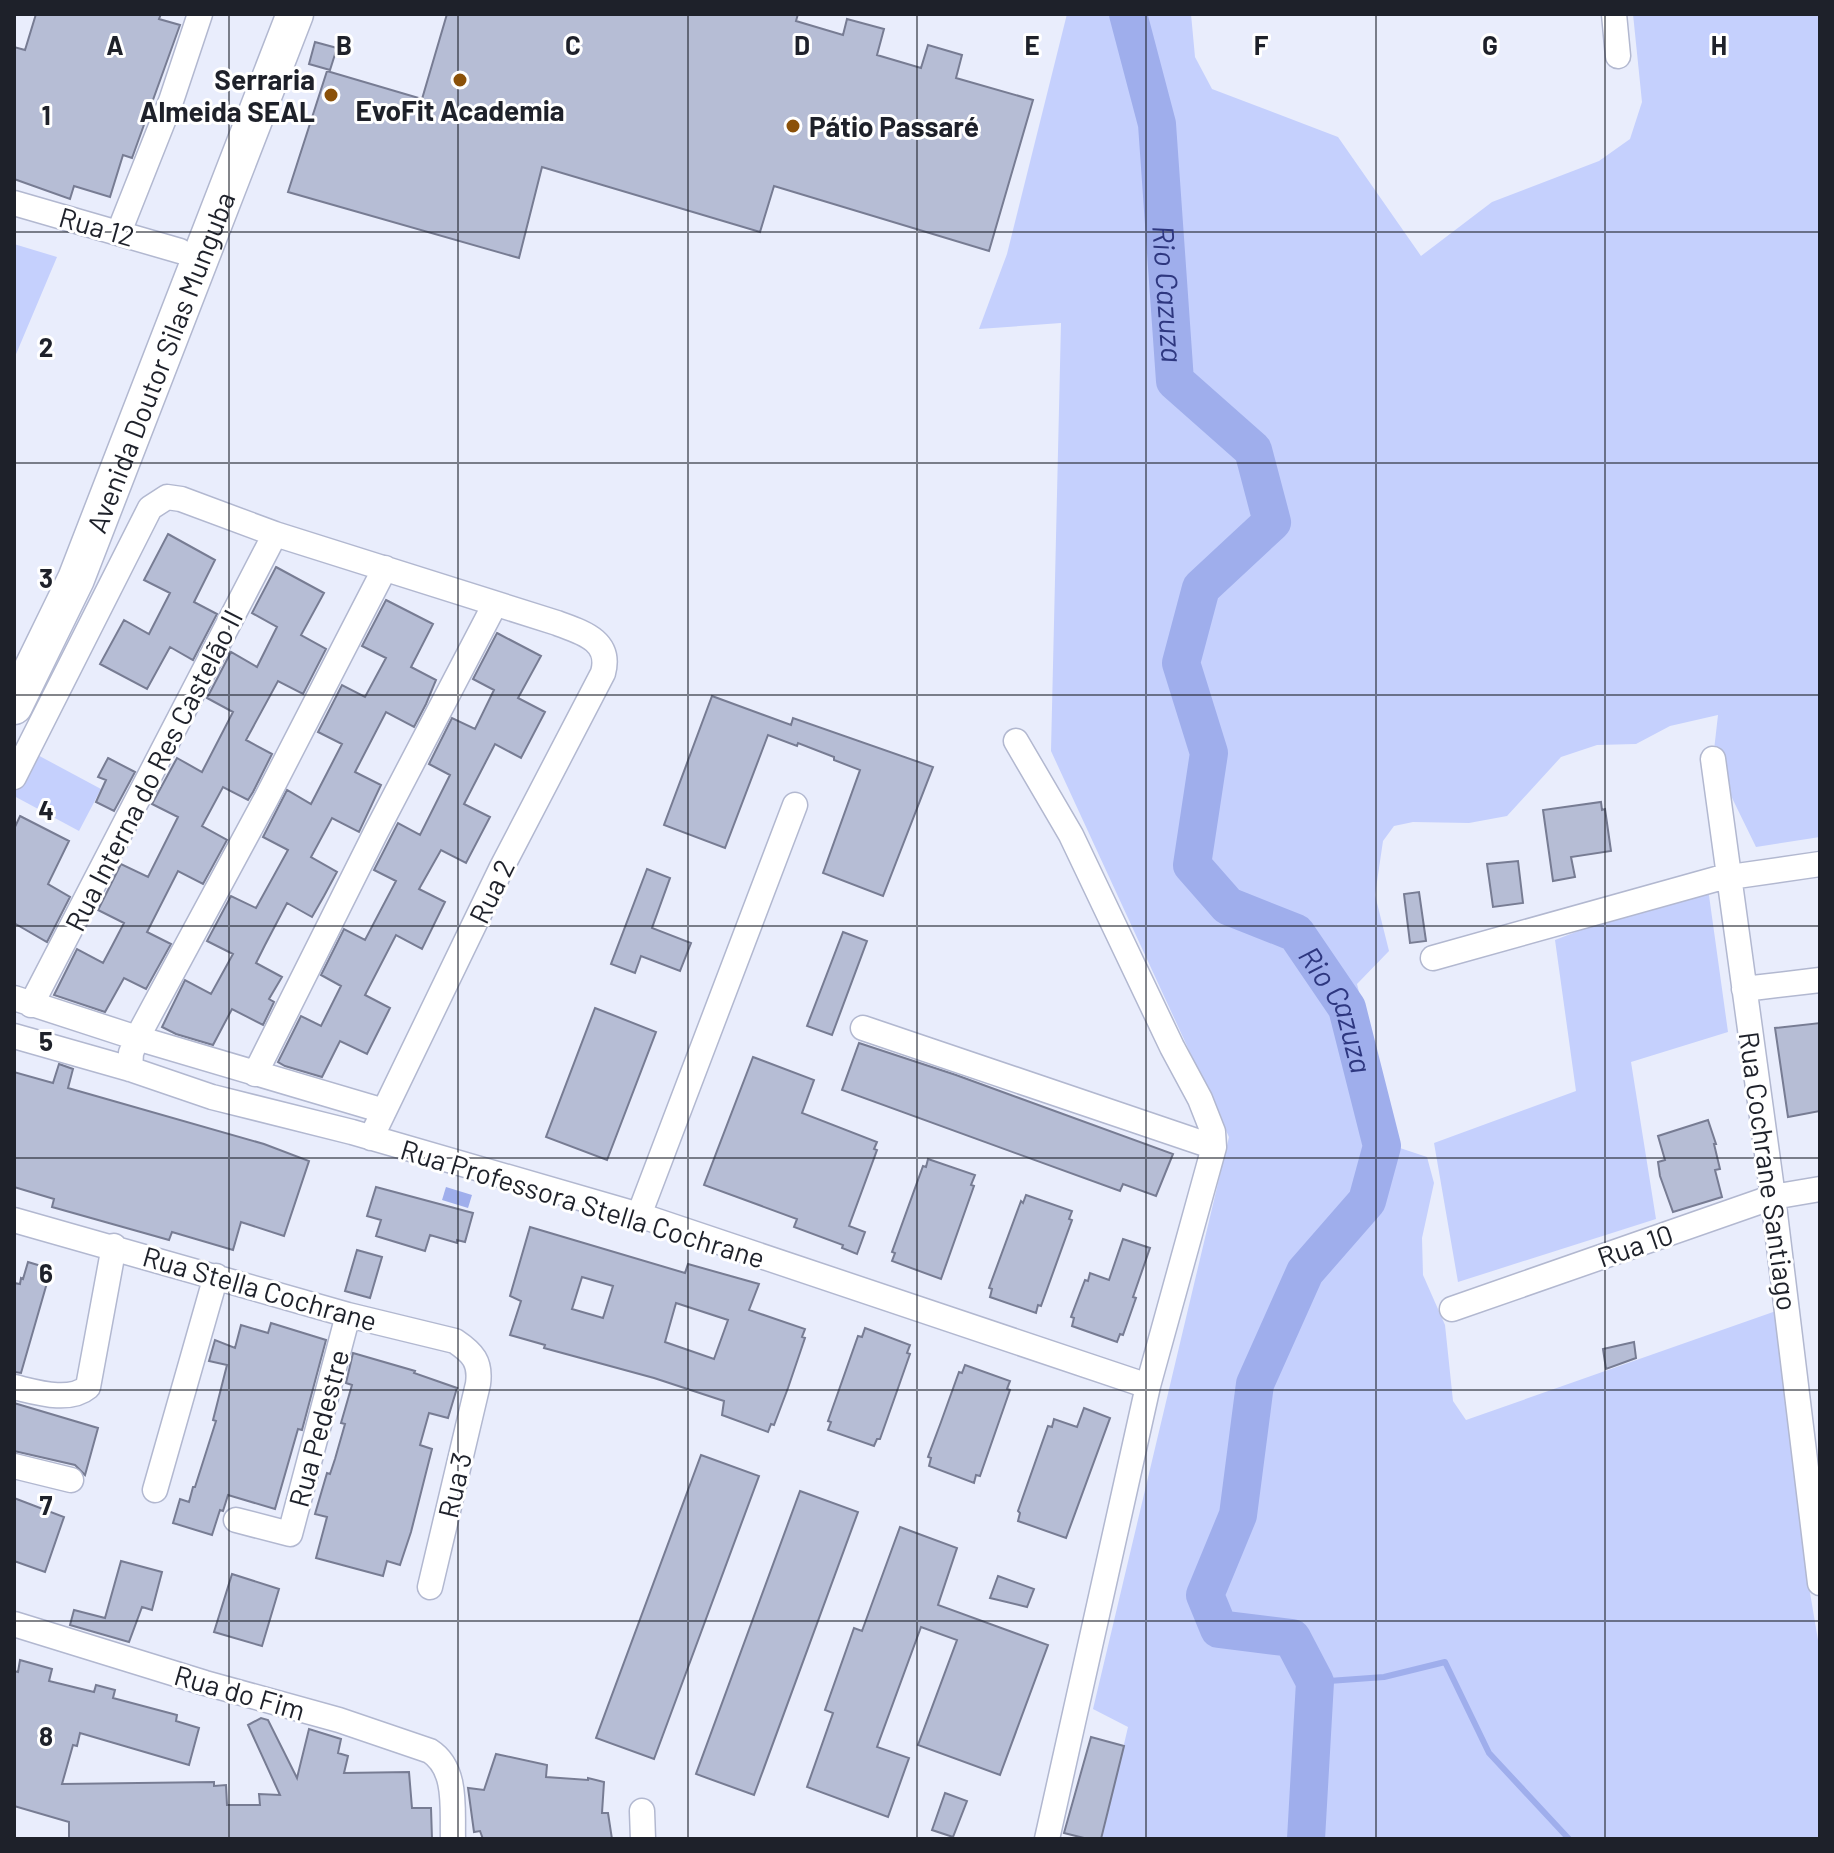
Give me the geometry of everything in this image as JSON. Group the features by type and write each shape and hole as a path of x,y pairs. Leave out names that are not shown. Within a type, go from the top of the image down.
{"main road":[{"name":"Avenida Doutor Silas Munguba","path":"14,659 68,544 274,14"},
{"name":"Avenida Doutor Silas Munguba","path":"14,706 76,579 295,14"}],"street":[{"path":"119,232 171,101 200,14"},
{"path":"1614,14 1618,56"},
{"name":"Rua 12","path":"14,203 180,251"},
{"path":"14,777 150,508 167,497 181,499 275,534 495,604 255,1074"},
{"name":"Rua Interna do Res Castelão II","path":"22,1001 275,534"},
{"path":"130,1069 131,1053 137,1038 273,786 385,568"},
{"name":"Rua 2","path":"371,1138 502,867 603,673 604,653 599,643 589,635 495,604"},
{"path":"1016,741 1085,863 1200,1099 1213,1132 1214,1147 1148,1386 1047,1839"},
{"name":"Rua Cochrane Santiago","path":"1713,759 1773,1197 1808,1387 1820,1583"},
{"path":"639,1215 795,805"},
{"path":"1433,958 1729,877 1820,864"},
{"path":"1744,989 1820,980"},
{"path":"22,1001 384,1111"},
{"path":"863,1028 1214,1147"},
{"name":"Rua Professora Stella Cochrane","path":"14,1036 130,1069 212,1097 371,1138 639,1215 1148,1386"},
{"name":"Rua 10","path":"1452,1309 1773,1197 1820,1189"},
{"name":"Rua Stella Cochrane","path":"14,1220 348,1315 455,1341 475,1357 480,1371 478,1384"},
{"path":"14,1387 60,1396 81,1392 88,1387 114,1246"},
{"path":"155,1490 216,1276"},
{"name":"Rua Pedestre","path":"236,1520 290,1534 348,1315"},
{"name":"Rua 3","path":"430,1587 478,1384"},
{"path":"14,1466 71,1480"},
{"name":"Rua do Fim","path":"14,1624 205,1683 339,1720 430,1751 441,1761 451,1781 453,1839"},
{"path":"642,1811 643,1839"}],"shaded area":[{"path":"1067,14 1191,14 1195,57 1212,89 1338,137 1421,256 1492,202 1599,161 1630,139 1642,102 1633,14 1820,14 1820,837 1756,847 1713,759 1718,715 1670,726 1636,744 1597,745 1561,757 1507,816 1469,823 1413,822 1394,826 1383,841 1375,895 1389,951 1357,984 1397,1147 1427,1157 1434,1183 1422,1238 1423,1275 1445,1325 1453,1401 1466,1420 1776,1311 1806,1569 1820,1652 1820,1839 1102,1839 1128,1727 1093,1709 1229,1137 1051,751 1061,323 979,329 1007,254"},
{"path":"14,244 57,257 14,359"},
{"path":"32,752 101,789 79,831 14,796 14,786"},
{"path":"1707,881 1728,1032 1631,1062 1656,1219 1458,1282 1434,1143 1576,1091 1555,940"},
{"path":"446,1187 472,1195 468,1208 442,1200"}],"building":[{"path":"36,14 161,14 159,19 180,25 132,158 123,155 110,197 74,186 70,199 14,179 14,47 25,50"},
{"name":"Pátio Passaré","path":"447,14 798,14 796,21 843,35 847,19 884,29 877,55 921,68 928,45 962,55 956,78 1033,100 989,251 774,186 760,232 542,167 519,258 288,192 327,71 422,99"},
{"path":"315,42 337,48 330,70 309,64"},
{"path":"168,534 215,560 194,602 217,614 193,660 170,647 147,689 100,664 124,620 149,634 170,593 144,580"},
{"path":"276,567 324,593 301,635 326,649 303,694 278,681 246,740 272,754 253,792 248,800 223,787 202,826 227,840 203,884 178,871 147,932 171,944 146,989 124,978 105,1012 54,995 77,949 103,963 124,923 98,910 121,864 148,877 178,817 152,804 177,758 202,772 233,712 207,698 231,652 257,667 277,627 252,613"},
{"path":"386,600 433,624 411,667 436,680 414,727 386,712 355,772 381,785 359,832 332,818 311,857 337,872 312,917 287,903 265,945 256,963 282,977 269,999 274,1002 263,1025 232,1009 213,1045 162,1027 185,980 211,994 233,954 207,941 231,896 256,908 288,850 263,837 287,790 311,804 342,744 318,732 342,685 365,697 386,658 362,646"},
{"path":"497,633 541,656 518,698 545,712 521,758 495,744 464,804 490,817 466,863 441,850 419,889 445,902 422,949 396,935 365,995 390,1008 367,1054 340,1041 322,1077 285,1066 278,1062 301,1016 321,1026 341,986 321,975 344,929 365,940 396,881 374,870 398,823 420,835 450,775 429,764 452,718 475,729 494,690 473,679"},
{"path":"712,696 791,725 793,718 933,767 883,896 823,873 860,770 798,743 797,746 768,735 725,848 664,825"},
{"path":"108,758 135,772 114,811 96,802 106,780 98,777"},
{"path":"1601,802 1602,810 1605,809 1611,851 1571,857 1575,877 1553,881 1543,810"},
{"path":"20,816 69,841 48,884 70,897 47,942 14,923 14,829"},
{"path":"1518,861 1523,903 1493,907 1487,864"},
{"path":"647,869 670,878 652,928 691,943 680,971 641,956 635,973 611,964"},
{"path":"1419,892 1426,941 1410,943 1404,894"},
{"path":"843,932 867,941 832,1035 807,1026"},
{"path":"595,1008 656,1032 607,1160 546,1137"},
{"path":"1820,1023 1820,1111 1788,1117 1775,1028"},
{"path":"859,1043 1173,1154 1156,1196 1123,1184 1120,1191 842,1090"},
{"path":"753,1057 814,1080 802,1113 877,1142 874,1149 877,1150 849,1226 865,1232 857,1254 842,1248 843,1245 794,1227 797,1219 704,1185"},
{"path":"59,1064 73,1069 68,1088 264,1144 309,1161 284,1236 241,1222 233,1250 172,1232 169,1240 52,1207 54,1199 14,1187 14,1072 53,1083"},
{"path":"1708,1120 1716,1144 1720,1169 1715,1170 1722,1197 1673,1212 1660,1176 1658,1162 1665,1160 1658,1136"},
{"path":"928,1159 975,1175 971,1185 974,1186 941,1279 892,1261 895,1253 892,1252"},
{"path":"376,1187 473,1213 465,1242 457,1240 457,1243 430,1235 425,1251 376,1236 381,1220 367,1216"},
{"path":"1026,1195 1072,1211 1069,1219 1072,1220 1036,1313 990,1297 992,1289 989,1288 1021,1201 1023,1203"},
{"path":"530,1227 685,1273 688,1264 759,1284 749,1310 805,1329 802,1337 805,1338 774,1425 771,1424 768,1432 722,1415 724,1401 544,1348 545,1345 510,1335 521,1301 510,1296","holes":["582,1277 613,1286 603,1318 572,1309","676,1303 728,1320 714,1359 665,1342"]},
{"path":"1123,1239 1150,1248 1133,1297 1136,1298 1123,1335 1120,1334 1117,1342 1072,1326 1074,1318 1071,1317 1090,1273 1109,1280"},
{"path":"357,1250 382,1257 370,1298 345,1291"},
{"path":"28,1262 51,1269 21,1373 14,1372 14,1283 20,1284"},
{"path":"271,1323 326,1340 302,1430 298,1429 275,1509 228,1495 212,1535 173,1523 180,1499 189,1502 216,1421 213,1420 227,1365 209,1361 215,1340 235,1348 241,1325 268,1333"},
{"path":"865,1328 910,1345 907,1353 910,1354 880,1439 874,1446 828,1430 831,1422 828,1421 858,1336 862,1337"},
{"path":"1634,1342 1636,1358 1606,1369 1603,1349"},
{"path":"353,1353 415,1371 457,1388 448,1418 429,1413 420,1445 432,1449 411,1532 400,1565 387,1561 383,1576 316,1558 327,1517 315,1514 345,1424 341,1423 352,1385 346,1383"},
{"path":"965,1365 1010,1381 1007,1389 1010,1390 980,1476 976,1475 974,1483 929,1466 931,1458 928,1457 959,1372 962,1373"},
{"path":"14,1403 98,1428 85,1475 75,1465 14,1451"},
{"path":"1084,1408 1110,1418 1066,1538 1018,1521 1018,1511 1048,1426 1052,1427 1054,1419 1077,1427"},
{"path":"701,1455 759,1476 654,1759 596,1738"},
{"path":"800,1491 858,1512 754,1795 696,1774"},
{"path":"14,1498 64,1517 45,1572 14,1561"},
{"path":"900,1527 957,1548 938,1605 1048,1645 1000,1775 918,1745 957,1640 921,1627 877,1747 909,1758 888,1817 807,1787 833,1713 825,1710 854,1628 862,1631"},
{"path":"121,1561 162,1572 152,1610 142,1607 129,1642 70,1625 74,1610 105,1618"},
{"path":"232,1574 279,1589 262,1646 214,1632"},
{"path":"998,1576 1034,1589 1027,1607 990,1598"},
{"path":"20,1660 52,1669 49,1681 94,1692 96,1685 115,1690 113,1698 177,1715 176,1721 199,1728 189,1765 80,1733 77,1746 73,1745 62,1784 214,1782 214,1786 226,1785 227,1805 260,1805 259,1794 280,1795 248,1725 261,1718 268,1720 297,1778 309,1729 341,1739 338,1753 348,1756 344,1773 409,1772 412,1808 431,1808 432,1839 69,1839 69,1822 14,1806 14,1671 18,1672"},
{"path":"1091,1737 1124,1746 1101,1839 1064,1833"},
{"path":"496,1754 547,1765 546,1777 588,1778 604,1782 602,1813 608,1813 612,1839 483,1839 480,1831 474,1832 468,1788 484,1790"},
{"path":"945,1793 967,1801 953,1837 932,1830"}],"waterway":[{"name":"Rio Cazuza","path":"1128,14 1157,124 1175,381 1253,450 1272,522 1201,588 1181,663 1209,753 1192,865 1228,906 1296,933 1347,1008 1382,1146 1367,1201 1305,1272 1255,1384 1238,1515 1205,1595 1219,1629 1292,1638 1315,1682 1306,1839"},
{"path":"1315,1682 1384,1677 1445,1662 1489,1753 1569,1839"}],"place":[{"name":"EvoFit Academia","path":"460,80"},
{"name":"Serraria Almeida SEAL","path":"331,95"},
{"name":"Pátio Passaré","path":"793,126"}]}
